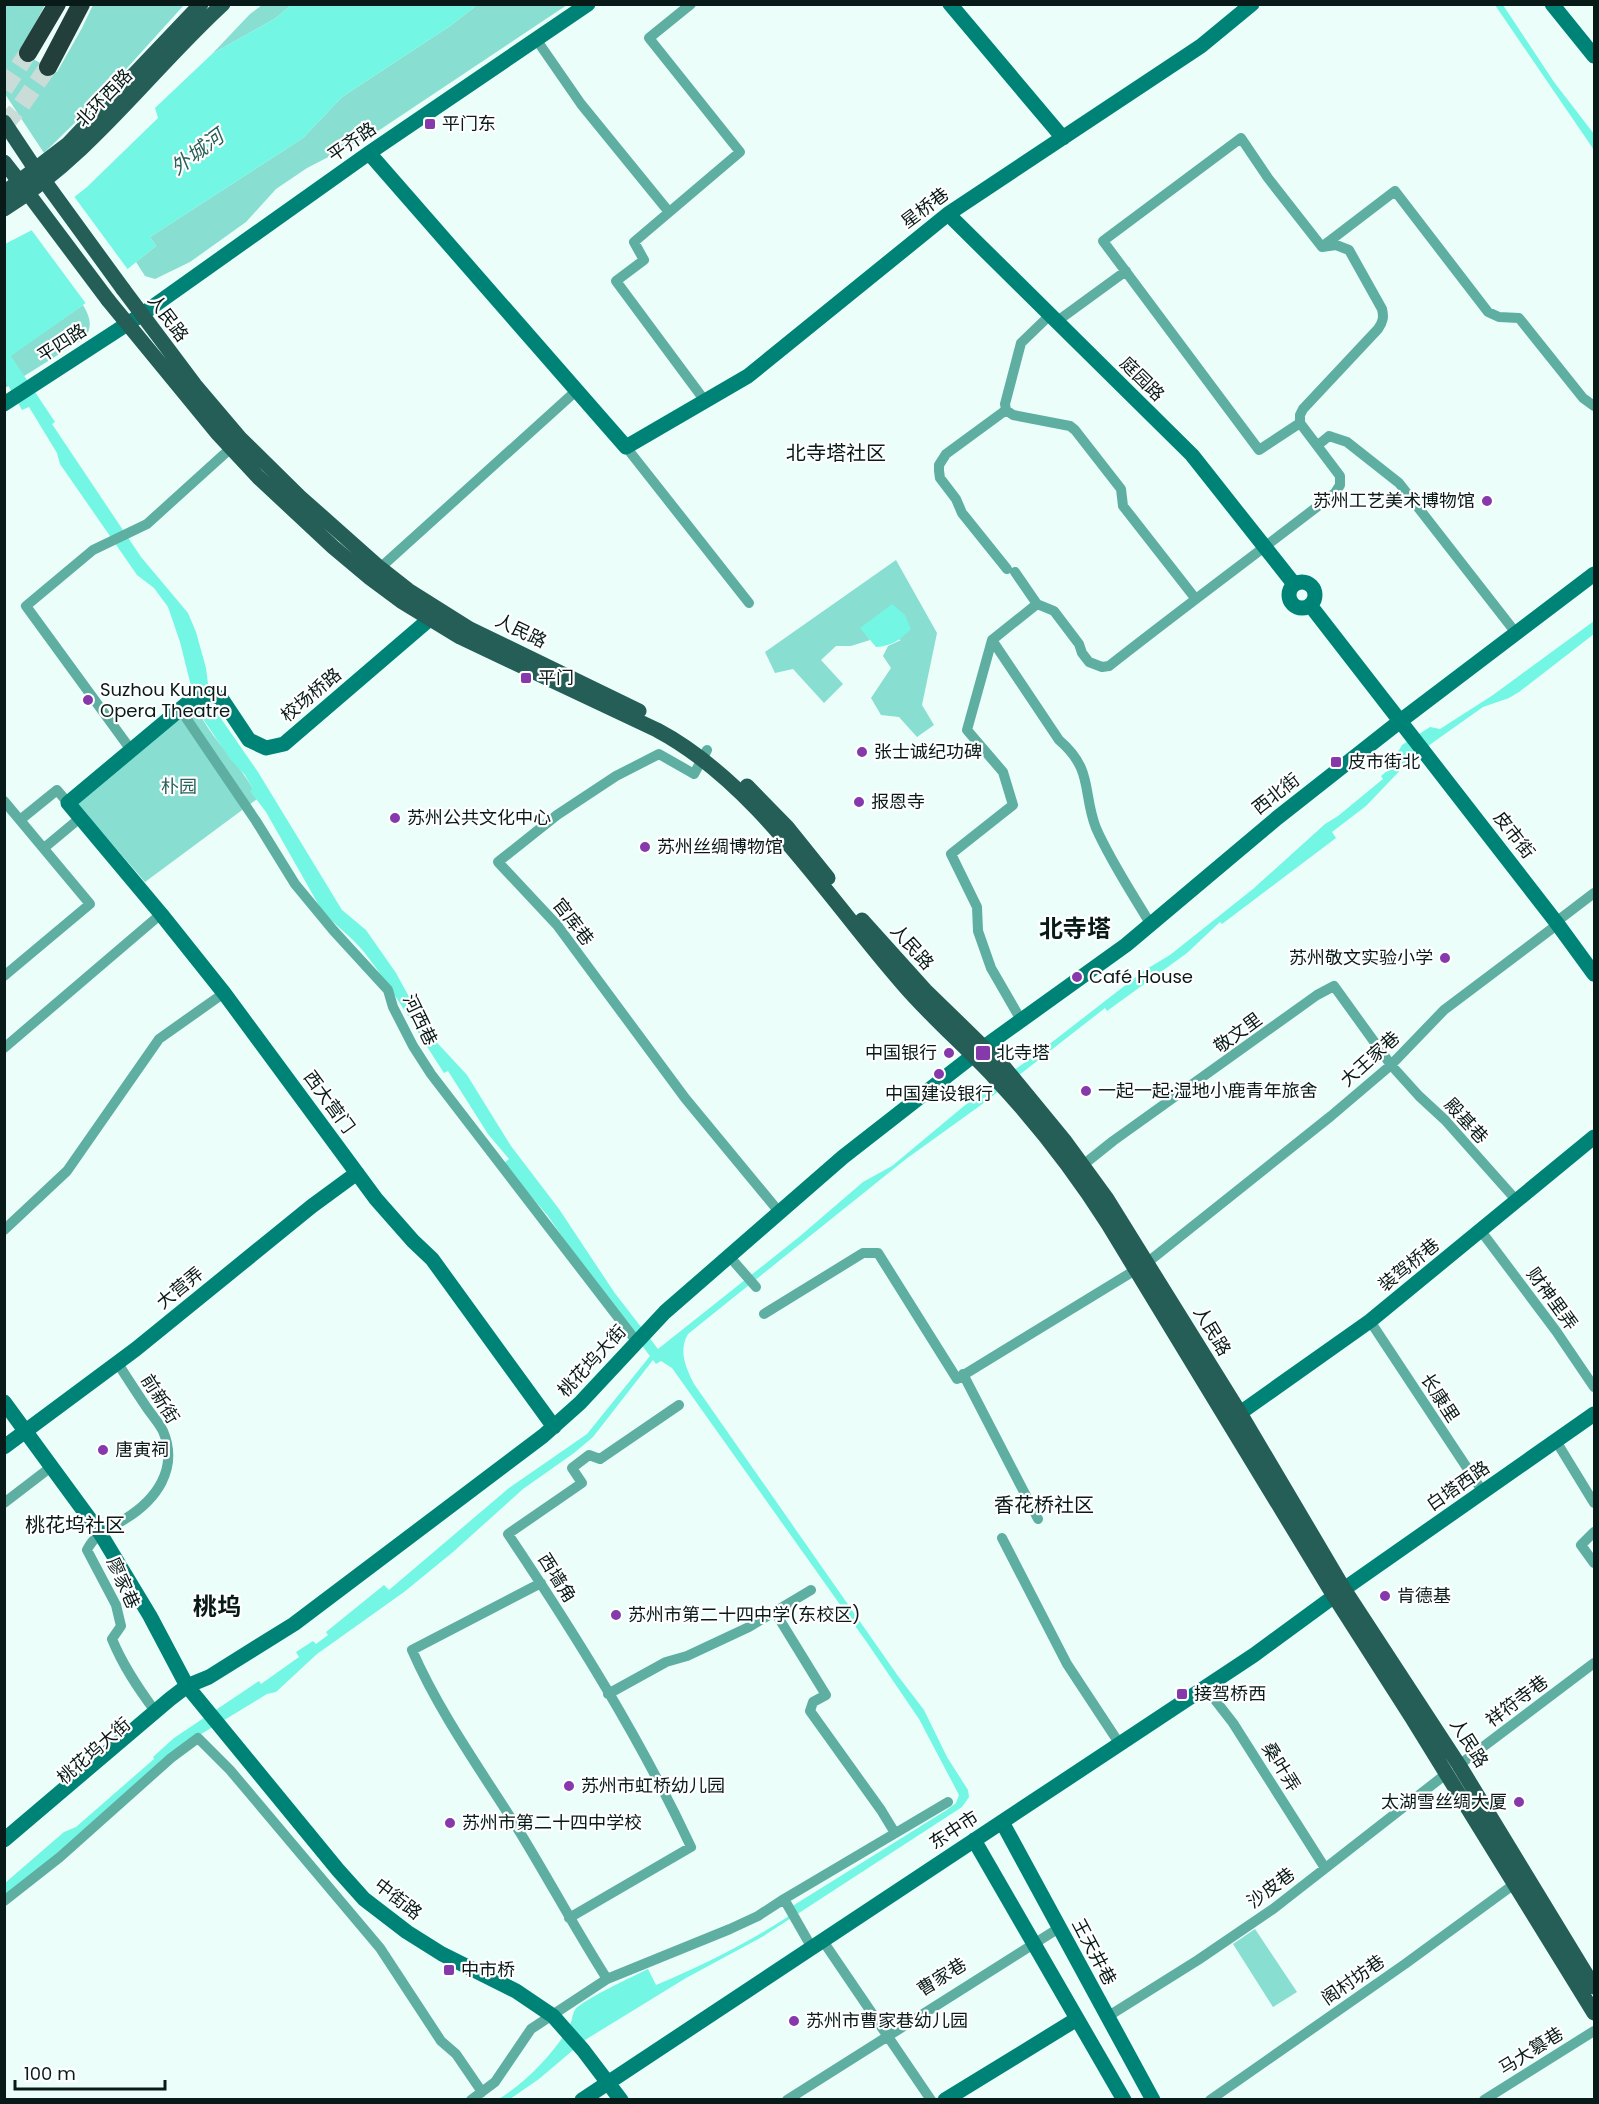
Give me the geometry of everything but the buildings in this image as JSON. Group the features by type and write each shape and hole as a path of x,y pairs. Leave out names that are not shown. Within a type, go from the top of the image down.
{"highway":[{"path":"28,53 57,4"},
{"path":"48,67 81,4"}],"main road":[{"name":"北环西路","path":"4,193 68,144 201,4"},
{"name":"北环西路","path":"4,209 34,189 76,155 223,4"},
{"name":"人民路","path":"4,122 123,289 135,319 231,448 258,477 333,547 401,601 435,615"},
{"name":"人民路","path":"4,162 108,300 135,319 240,438 300,497 435,615 502,658 705,754 778,833 903,985 979,1051 1083,1165 1446,1774 1594,2013"},
{"name":"人民路","path":"1014,1089 1142,1266 1240,1413 1339,1593 1459,1765 1593,1982"}],"street":[{"name":"平齐路","path":"135,319 369,153 588,4"},
{"path":"691,4 649,38 740,152 634,242 644,260 616,281 705,401"},
{"path":"950,4 1063,138"},
{"name":"星桥巷","path":"626,447 748,376 948,214 1201,46 1252,4"},
{"path":"1552,4 1594,56"},
{"path":"536,39 581,104 669,212"},
{"path":"4,136 30,161"},
{"path":"1300,423 1259,450 1103,241 1241,138 1268,178 1322,248"},
{"path":"369,153 626,447 749,603"},
{"path":"1322,248 1395,191 1488,312 1499,317 1519,318 1583,398 1594,406"},
{"name":"庭园路","path":"948,214 1191,455 1294,584 1304,582 1312,586 1315,596 1310,605 1399,722"},
{"path":"1006,410 946,454 939,465 940,478 956,499 962,513 1037,604 1054,611 1079,644 1089,662 1102,667 1109,666 1195,598 1266,547 1338,489 1340,476 1300,423 1300,415 1378,329 1383,320 1382,309 1353,256 1342,247 1328,245 1322,248"},
{"path":"1126,271 1053,318 1021,343 1005,404 1006,410 1013,415 1070,426 1075,430 1121,489 1122,506 1195,598"},
{"name":"平四路","path":"5,404 135,319"},
{"path":"380,568 576,391"},
{"path":"1318,445 1329,436 1347,442 1399,483 1516,633"},
{"path":"131,750 26,606 93,550 147,524 231,448"},
{"name":"西北街","path":"979,1051 1151,925 1248,842 1399,722 1594,573"},
{"path":"1021,1020 991,968 978,931 976,908 951,854 1012,805 1003,772 967,730 992,640 1037,604"},
{"name":"校场桥路","path":"68,803 185,705 212,695 222,698 249,740 266,748 284,744 435,615"},
{"path":"992,640 1059,740 1070,749 1083,771 1096,826 1151,925"},
{"name":"河西巷","path":"185,705 295,884 388,990 393,1007 430,1074 640,1338"},
{"name":"皮市街","path":"1399,722 1413,736 1594,974"},
{"name":"官库巷","path":"705,754 694,774 658,754 616,776 557,815 498,862 557,925 684,1098 780,1213"},
{"path":"20,820 57,790 68,803"},
{"path":"4,801 90,904 4,976"},
{"name":"西大营门","path":"68,803 224,993 376,1199 432,1259 554,1427"},
{"path":"44,848 80,818"},
{"name":"大王家巷","path":"963,1374 1142,1266 1331,1116 1391,1065 1444,1010 1594,893"},
{"path":"4,1048 161,914"},
{"name":"敬文里","path":"1083,1165 1113,1141 1334,986 1391,1065"},
{"path":"4,1230 67,1171 159,1039 224,993"},
{"name":"桃花坞大街","path":"4,1852 194,1695 209,1677 294,1624 554,1427 588,1395 680,1298 843,1157 979,1051"},
{"name":"殿基巷","path":"1391,1065 1445,1120 1517,1201"},
{"name":"装驾桥巷","path":"1240,1413 1370,1321 1594,1137"},
{"name":"大营弄","path":"4,1447 136,1348 312,1206 357,1173"},
{"name":"财神里弄","path":"1481,1231 1556,1331 1594,1387"},
{"path":"764,1314 863,1253 878,1253 957,1379 963,1374 1038,1519"},
{"path":"729,1256 756,1287"},
{"name":"长康里","path":"1370,1321 1483,1492"},
{"name":"前新街","path":"100,1533 125,1520 146,1504 164,1481 168,1469 167,1448 162,1431 117,1362"},
{"name":"廖家巷","path":"4,1402 100,1533 194,1695"},
{"name":"西墙角","path":"569,1918 691,1847 667,1795 608,1694 541,1582 508,1534 582,1483 572,1468 589,1455 600,1459 679,1405"},
{"name":"白塔西路","path":"1339,1593 1594,1414"},
{"path":"1556,1441 1594,1503"},
{"path":"4,1503 51,1467"},
{"path":"1594,1532 1581,1545 1594,1563"},
{"name":"廖家巷","path":"100,1533 90,1542 87,1550 116,1605 121,1626 112,1639 121,1661 155,1711"},
{"path":"1002,1538 1067,1664 1119,1743"},
{"path":"541,1582 412,1650 423,1676 442,1709 544,1871 569,1918 607,1979"},
{"path":"608,1694 666,1662 687,1656 734,1634 811,1590"},
{"name":"东中市","path":"582,2100 1276,1640 1339,1593"},
{"path":"775,1612 825,1695 813,1702 810,1711 895,1833"},
{"name":"祥符寺巷","path":"1459,1765 1594,1663"},
{"name":"桑叶弄","path":"1205,1687 1233,1724 1325,1868"},
{"name":"桃花坞大街","path":"4,1840 155,1711 194,1695"},
{"name":"中街路","path":"194,1695 364,1899 389,1919 442,1954 498,1980 538,2005 556,2020 583,2050 621,2100"},
{"path":"4,1901 60,1857 171,1758 198,1738 230,1770 380,1948 441,2041 456,2054 482,2092"},
{"name":"沙皮巷","path":"1107,2017 1198,1960 1273,1909 1446,1774"},
{"path":"471,2100 495,2082 531,2030 556,2020 607,1979 758,1916 948,1802"},
{"name":"王天井巷","path":"1002,1822 1153,2100"},
{"path":"974,1840 1124,2100"},
{"name":"阁村坊巷","path":"1210,2100 1405,1964 1513,1885"},
{"path":"785,1901 795,1918 818,1944 886,2035 930,2100"},
{"name":"曹家巷","path":"787,2100 886,2035 1059,1928"},
{"path":"945,2100 1077,2019"},
{"name":"马大篡巷","path":"1484,2100 1594,2031"}],"green space":[{"path":"5,5 45,5 20,52 57,72 93,5 184,5 99,99 44,153 5,94"},
{"path":"262,5 291,5 276,18 212,54 250,14"},
{"path":"477,5 567,5 375,133 307,168 276,189 246,222 190,262 155,279 145,276 136,262 156,246 150,237 303,138 342,97 450,26"},
{"path":"83,305 90,322 85,338 5,388 4,360"},
{"path":"896,560 937,633 922,705 934,725 917,737 899,717 881,715 871,698 891,668 883,656 888,646 901,640 861,628 870,640 851,646 836,646 821,660 843,684 824,703 793,669 775,673 765,652"},
{"name":"朴园","path":"194,702 206,725 246,778 253,789 251,792 257,799 145,882 75,801"},
{"path":"1255,1929 1297,1992 1273,2007 1233,1944"}],"water":[{"name":"外城河","path":"291,5 477,5 450,26 342,97 303,138 150,237 156,246 83,305 11,356 55,422 52,424 141,557 188,613 206,668 213,707 258,772 342,910 366,930 396,973 430,1035 467,1075 511,1146 559,1209 614,1292 658,1349 799,1237 863,1182 892,1166 964,1106 1038,1053 1145,970 1170,955 1253,889 1325,824 1383,779 1381,776 1397,763 1394,759 1402,745 1430,727 1440,729 1493,695 1594,621 1594,634 1519,692 1483,707 1412,758 1366,806 1332,832 1336,838 1222,924 1220,922 1187,953 1107,1011 1105,1008 981,1105 906,1159 688,1334 683,1353 694,1384 924,1710 947,1757 968,1790 969,1797 962,1807 762,1937 686,1978 585,2040 539,2079 510,2099 499,2099 528,2077 553,2050 567,2031 573,2014 579,2006 648,1969 656,1985 740,1945 789,1916 786,1910 945,1811 956,1803 959,1795 919,1719 868,1644 672,1368 661,1361 656,1364 653,1360 593,1437 574,1453 523,1489 453,1552 404,1592 317,1654 276,1692 267,1694 193,1739 5,1899 5,1883 64,1832 76,1827 154,1759 153,1757 174,1738 259,1681 261,1684 299,1657 296,1652 313,1641 316,1644 328,1635 326,1632 384,1585 389,1590 509,1488 587,1434 650,1356 596,1286 548,1216 503,1164 509,1159 488,1134 448,1071 444,1073 375,966 359,946 321,909 266,812 250,791 253,789 245,775 230,759 197,710 180,642 168,607 154,588 137,575 60,464 57,453 29,407 22,410 5,380 5,244 34,229 87,187 158,118 155,108 212,54 276,18"},
{"path":"1495,5 1503,5 1554,82 1594,134 1594,150"},
{"path":"892,604 905,615 911,629 895,642 876,647 860,628"}],"pier":[{"path":"73,195 129,271 87,305 30,228"}],"tunnel":[{"path":"4,89 28,53"},
{"path":"4,125 20,107 48,67"}],"place":[{"name":"平门东","path":"430,124"},
{"name":"苏州工艺美术博物馆","path":"1487,501"},
{"name":"平门","path":"526,678"},
{"name":"Suzhou Kunqu Opera Theatre","path":"88,700"},
{"name":"张士诚纪功碑","path":"862,752"},
{"name":"皮市街北","path":"1336,762"},
{"name":"报恩寺","path":"859,802"},
{"name":"苏州公共文化中心","path":"395,818"},
{"name":"苏州丝绸博物馆","path":"645,847"},
{"name":"苏州敬文实验小学","path":"1445,958"},
{"name":"Café House","path":"1077,977"},
{"name":"中国银行","path":"949,1053"},
{"name":"北寺塔","path":"983,1053"},
{"name":"中国建设银行","path":"939,1074"},
{"name":"一起一起·湿地小鹿青年旅舍","path":"1086,1091"},
{"name":"唐寅祠","path":"103,1450"},
{"name":"肯德基","path":"1385,1596"},
{"name":"苏州市第二十四中学(东校区)","path":"616,1615"},
{"name":"接驾桥西","path":"1182,1694"},
{"name":"苏州市虹桥幼儿园","path":"569,1786"},
{"name":"太湖雪丝绸大厦","path":"1519,1802"},
{"name":"苏州市第二十四中学校","path":"450,1823"},
{"name":"中市桥","path":"449,1970"},
{"name":"苏州市曹家巷幼儿园","path":"794,2021"}],"district":[{"name":"北寺塔社区","path":"836,453"},
{"name":"北寺塔","path":"1075,929"},
{"name":"香花桥社区","path":"1044,1505"},
{"name":"桃花坞社区","path":"75,1525"},
{"name":"桃坞","path":"217,1607"}]}
